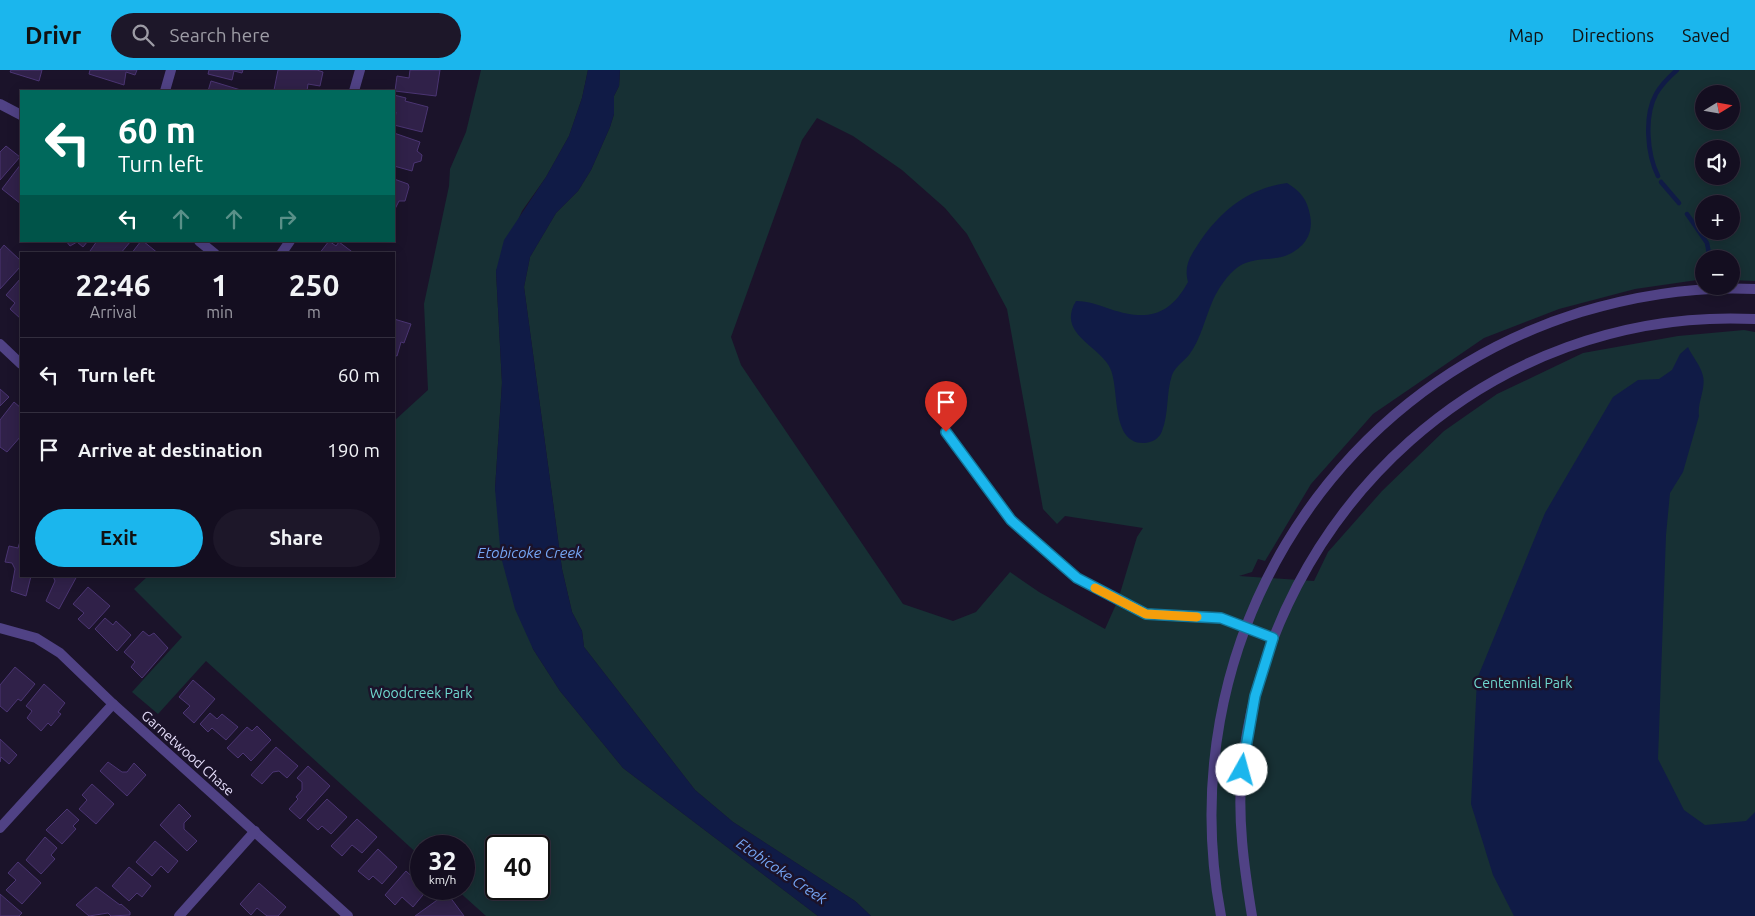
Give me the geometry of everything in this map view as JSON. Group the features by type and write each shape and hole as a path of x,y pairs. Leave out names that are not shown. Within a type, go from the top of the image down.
{"street":[{"path":"165,90 171,70"},
{"path":"354,90 360,70"},
{"path":"0,104 20,114"},
{"path":"200,242 213,252"},
{"path":"1221,916 1212,855 1210,812 1213,763 1225,691 1245,627 1268,574 1315,499 1369,437 1435,383 1522,334 1595,308 1637,297 1678,290 1755,289"},
{"path":"1252,916 1242,854 1242,770 1255,696 1273,638 1293,592 1335,523 1364,487 1392,457 1427,426 1454,406 1534,361 1601,337 1637,328 1678,321 1712,318 1755,319"},
{"path":"0,344 20,363"},
{"name":"Garnetwood Chase","path":"0,628 22,632 60,653 113,704 348,916"},
{"path":"0,828 113,704"},
{"path":"178,916 255,831"}],"lane":[{"path":"946,432 1011,520 1077,578 1146,614 1221,618 1273,638"}],"green space":[{"name":"Woodcreek Park","path":"481,70 588,70 582,98 569,136 546,177 522,211 496,271 502,383 495,489 533,649 560,691 623,768 818,916 486,916 468,900 475,900 475,835 410,835 410,847 206,661 158,714 132,692 182,637 134,589 147,577 395,577 395,420 428,390 424,304 449,186 450,169 466,132"},
{"name":"Centennial Park","path":"620,70 1755,70 1755,281 1740,280 1740,250 1695,250 1695,280 1635,289 1559,309 1484,338 1373,414 1311,484 1265,561 1258,559 1252,572 1239,576 1314,581 1328,552 1382,491 1444,431 1497,394 1583,353 1678,336 1744,330 1755,332 1755,916 871,916 855,901 733,822 695,790 584,647 582,631 572,612 562,569 524,287 530,257 556,213 578,191 591,170 610,127 614,114 614,96 619,86","holes":["817,118 853,136 902,170 945,208 967,234 1007,309 1043,509 1057,524 1065,516 1143,528 1137,537 1118,600 1105,629 1039,592 1010,572 976,612 953,621 903,604 741,365 731,337 802,140"]}],"water":[{"name":"Etobicoke Creek","path":"588,70 620,70 619,86 614,96 614,114 591,170 578,191 556,213 530,257 524,287 562,569 572,612 582,631 584,647 695,790 733,822 855,901 871,916 818,916 623,768 560,691 533,649 515,609 501,557 495,489 502,383 496,271 504,240 546,177 569,136 582,98"},
{"path":"1287,183 1300,193 1307,205 1311,222 1306,240 1292,253 1244,264 1234,270 1227,278 1213,300 1193,349 1172,375 1166,418 1161,434 1150,442 1133,441 1126,435 1121,425 1110,368 1105,360 1075,331 1071,322 1071,312 1076,301 1089,302 1135,315 1155,313 1164,309 1181,294 1188,282 1187,267 1190,259 1194,250 1214,223 1246,196 1259,190"},
{"path":"1688,347 1702,372 1704,381 1699,416 1683,472 1670,493 1666,535 1658,759 1684,810 1705,825 1746,821 1755,812 1755,916 1514,916 1493,875 1471,804 1477,679 1545,513 1613,397 1638,380 1659,379 1672,370 1680,354"}],"building":[{"path":"11,70 42,70 39,81 10,72"},
{"path":"90,70 137,70 135,75 126,72 124,85 89,74"},
{"path":"209,70 243,70 242,73 234,71 232,80 208,74"},
{"path":"278,70 317,70 323,72 320,86 308,84 307,90 274,90"},
{"path":"410,70 440,70 436,96 395,91 397,76 409,78"},
{"path":"211,81 241,90 208,90"},
{"path":"395,95 406,98 405,101 428,107 422,132 395,125"},
{"path":"395,133 420,142 417,151 422,155 421,161 414,163 412,171 395,166"},
{"path":"6,146 20,157 0,180 0,152"},
{"path":"20,165 20,203 2,189"},
{"path":"395,179 408,184 409,187 405,201 399,201 395,209"},
{"path":"67,242 77,242 70,246"},
{"path":"77,242 87,242 83,247"},
{"path":"96,242 130,242 122,252 90,251"},
{"path":"140,242 144,242 157,252 133,252"},
{"path":"328,242 336,246 339,242 352,252 321,252"},
{"path":"4,245 20,260 20,267 0,289 0,250"},
{"path":"20,279 20,318 10,309 15,303 6,295"},
{"path":"395,319 411,324 404,343 401,342 397,356 395,355"},
{"path":"0,389 9,397 0,406"},
{"path":"14,402 20,407 20,437 7,452 0,447 0,420"},
{"path":"20,541 20,577 31,577 26,596 11,591 15,569 12,563 5,562 9,546 18,548"},
{"path":"53,577 76,577 59,609 46,601 55,581"},
{"path":"88,587 110,606 89,629 78,619 84,613 73,604"},
{"path":"105,618 113,625 116,621 131,635 117,651 95,629"},
{"path":"143,631 149,636 154,633 168,648 142,678 131,667 135,662 124,652"},
{"path":"15,667 35,684 21,701 18,699 7,712 0,706 0,685"},
{"path":"193,680 215,699 194,723 183,713 190,706 179,697"},
{"path":"44,684 65,703 58,712 61,714 51,726 48,723 41,731 27,718 32,711 26,706"},
{"path":"210,713 217,719 222,714 238,727 226,740 212,728 208,732 200,724"},
{"path":"257,726 271,740 251,761 243,753 238,758 227,748 247,727 252,731"},
{"path":"0,739 17,755 9,764 1,757 0,762"},
{"path":"276,747 298,766 287,778 279,771 273,772 262,784 251,775"},
{"path":"108,762 122,772 127,772 134,763 146,775 127,796 100,771"},
{"path":"308,766 330,786 300,819 289,809 298,799 296,797 302,790 302,782 297,778"},
{"path":"92,784 114,804 96,824 79,809 87,800 82,795"},
{"path":"327,799 347,817 331,834 322,826 318,830 307,820"},
{"path":"179,804 191,816 184,823 184,829 197,841 187,851 160,825"},
{"path":"67,809 79,820 73,826 76,829 62,844 46,830"},
{"path":"357,819 377,837 362,853 352,845 342,856 331,846"},
{"path":"45,837 57,848 51,855 55,859 41,874 26,860"},
{"path":"155,841 178,861 168,873 161,866 152,876 136,862"},
{"path":"378,849 397,867 382,884 373,876 369,880 358,871"},
{"path":"18,862 41,883 22,904 6,890 16,880 8,873"},
{"path":"129,867 151,886 142,897 137,893 129,901 112,886"},
{"path":"406,871 410,875 410,900 419,900 413,907 402,897 395,905 385,895"},
{"path":"259,883 286,907 278,916 267,916 257,908 251,915 240,904"},
{"path":"96,887 121,904 130,912 130,915 111,916 108,913 89,916 76,905"},
{"path":"0,894 22,913 19,916 0,916"},
{"path":"437,900 452,900 464,916 415,916"}],"waterway":[{"path":"1658,176 1651,157 1648,124 1652,103 1656,94 1665,81 1677,70"},
{"path":"1661,182 1679,203"},
{"path":"1687,214 1707,243 1708,250"}],"slow traffic":[{"path":"1095,588 1146,614 1197,617"}],"route":[{"path":"946,432 1011,520 1077,578 1146,614 1221,618 1273,638 1255,696 1242,770"}]}
